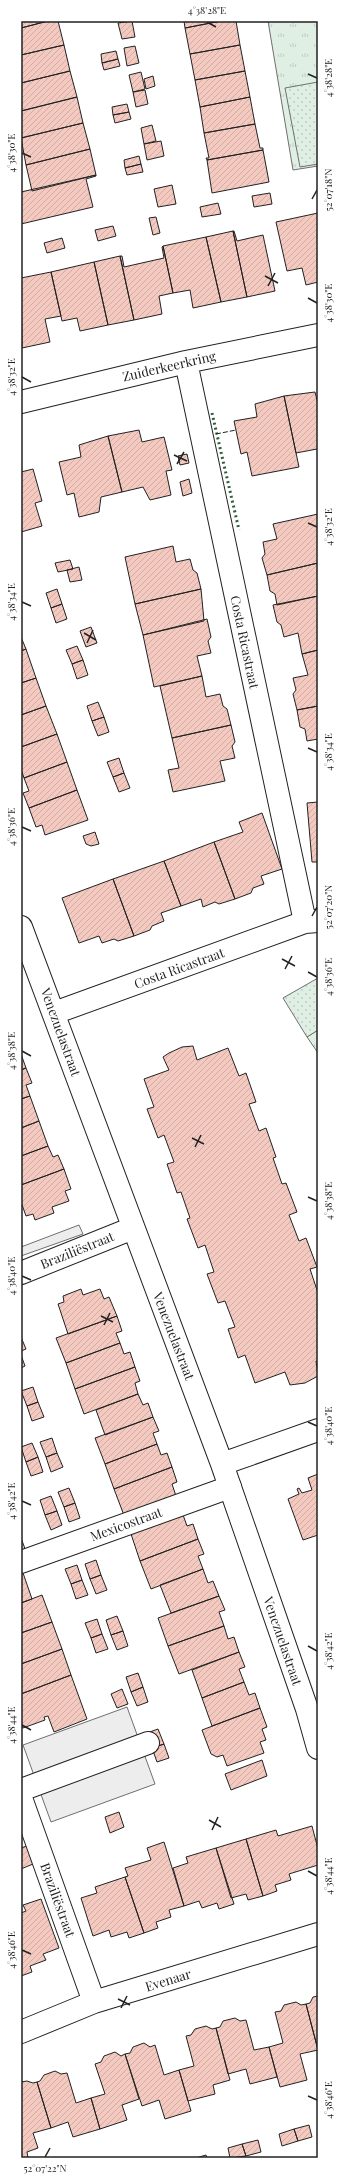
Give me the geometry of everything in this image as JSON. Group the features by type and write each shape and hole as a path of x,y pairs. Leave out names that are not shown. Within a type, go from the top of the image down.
{"street":[{"name":"Zuiderkeerkring","path":"21,402 186,362 318,335"},
{"name":"Costa Ricastraat","path":"54,1012 311,921 186,362"},
{"name":"Venezuelastraat","path":"21,927 222,1464 307,1710 318,1748"},
{"name":"Braziliëstraat","path":"21,1273 133,1228"},
{"path":"222,1464 318,1430"},
{"name":"Mexicostraat","path":"21,1562 230,1487"},
{"path":"21,1790 148,1743"},
{"name":"Braziliëstraat","path":"21,1798 94,2002"},
{"name":"Evenaar","path":"21,2032 94,2002 318,1934"}],"green space":[{"path":"268,21 318,21 318,166 293,170"},
{"path":"318,82 318,164 300,167 285,88"},
{"path":"318,978 318,1030 307,1037 283,998"},
{"path":"318,1030 318,1053 307,1037"}],"shaded area":[{"path":"79,1225 83,1234 21,1256 21,1247"},
{"path":"127,1707 155,1784 51,1822 23,1745"}],"building":[{"path":"21,21 48,21 21,28"},
{"path":"48,21 58,21 64,45 21,55 21,28"},
{"path":"132,21 135,37 122,39 118,23"},
{"path":"184,21 221,21 185,28"},
{"path":"221,21 236,21 240,45 190,54 185,28"},
{"path":"64,45 70,71 21,83 21,55"},
{"path":"240,45 245,71 195,80 190,54"},
{"path":"135,46 139,63 127,66 124,48"},
{"path":"116,51 118,59 102,63 101,54"},
{"path":"118,59 120,66 104,70 102,63"},
{"path":"70,71 77,97 21,111 21,83"},
{"path":"245,71 250,97 200,107 195,80"},
{"path":"141,72 145,89 133,92 129,75"},
{"path":"153,76 155,86 146,89 144,79"},
{"path":"145,90 148,104 136,107 133,92"},
{"path":"77,97 83,123 21,138 21,111"},
{"path":"250,97 255,124 204,133 200,107"},
{"path":"127,104 129,112 113,115 112,107"},
{"path":"129,112 131,119 115,123 113,115"},
{"path":"83,123 90,149 26,165 21,138"},
{"path":"255,124 260,148 263,148 263,150 207,160 206,158 209,158 204,133"},
{"path":"152,125 156,141 144,144 141,128"},
{"path":"161,141 164,156 147,160 144,144"},
{"path":"90,149 96,175 32,191 26,165"},
{"path":"263,150 269,182 212,193 207,160"},
{"path":"139,156 141,164 125,168 124,160"},
{"path":"141,164 143,172 127,175 125,168"},
{"path":"96,175 86,179 93,207 21,224 21,192"},
{"path":"172,185 176,204 158,207 154,189"},
{"path":"270,193 272,204 254,207 252,196"},
{"path":"218,203 221,214 202,217 200,207"},
{"path":"318,213 318,282 306,285 302,268 287,271 276,222"},
{"path":"156,217 160,233 153,235 149,218"},
{"path":"113,226 116,236 98,241 95,230"},
{"path":"233,231 247,297 221,302 206,237"},
{"path":"233,231 237,241 263,235 275,291 247,297"},
{"path":"206,237 221,302 193,308 190,290 173,293 163,246"},
{"path":"62,238 65,248 47,253 44,243"},
{"path":"163,246 173,293 159,296 162,314 134,320 120,256 122,256 124,267 164,258"},
{"path":"120,256 134,320 108,325 94,262"},
{"path":"94,262 108,325 80,331 77,318 62,321 51,272"},
{"path":"51,272 61,316 45,319 50,342 22,348 21,278"},
{"path":"315,392 318,404 318,450 296,453 284,396"},
{"path":"284,396 299,467 252,476 247,452 241,454 234,421 257,417 255,404"},
{"path":"139,430 142,442 164,437 172,470 166,471 171,495 150,500 143,487 122,492 108,436"},
{"path":"108,436 122,492 101,497 99,512 79,517 74,493 67,495 59,462 81,457 79,445"},
{"path":"187,454 189,463 180,465 178,456"},
{"path":"33,469 42,501 35,503 42,526 21,532 21,472"},
{"path":"189,479 192,493 183,496 180,482"},
{"path":"318,514 318,563 267,575 262,558 265,554 263,542 277,539 273,524"},
{"path":"173,546 176,562 190,559 193,570 197,573 201,589 135,604 125,557"},
{"path":"70,560 73,569 58,572 55,563"},
{"path":"318,563 318,596 277,605 275,594 270,591 267,575"},
{"path":"79,567 82,580 70,582 67,570"},
{"path":"57,589 62,604 51,608 46,593"},
{"path":"201,589 204,621 143,635 135,604"},
{"path":"318,596 318,650 302,654 298,633 284,637 281,625 277,622 273,605"},
{"path":"62,604 67,619 56,623 51,608"},
{"path":"207,619 211,637 208,641 211,653 197,656 202,676 154,687 143,635"},
{"path":"91,627 97,643 86,647 80,631"},
{"path":"21,637 26,649 21,651"},
{"path":"77,646 83,660 72,664 66,650"},
{"path":"26,649 36,678 21,683 21,651"},
{"path":"318,650 318,706 297,710 293,694 296,690 293,678 308,675 302,654"},
{"path":"83,660 88,675 77,679 72,664"},
{"path":"202,676 206,697 220,694 223,706 227,709 231,725 172,738 160,686"},
{"path":"36,678 46,706 21,715 21,683"},
{"path":"98,702 104,717 92,721 87,706"},
{"path":"46,706 57,734 21,747 21,715"},
{"path":"318,706 318,739 307,741 305,729 300,727 297,710"},
{"path":"104,717 109,732 98,736 92,721"},
{"path":"231,725 235,742 232,746 235,758 220,761 225,781 173,792 168,770 179,768 172,738"},
{"path":"57,734 67,762 24,778 21,769 21,747"},
{"path":"119,758 124,773 113,777 107,762"},
{"path":"67,762 77,790 29,808 23,793 29,791 24,778"},
{"path":"124,773 130,788 119,792 113,777"},
{"path":"77,790 88,820 45,835 42,825 36,827 29,808"},
{"path":"318,802 318,862 312,862 307,803"},
{"path":"262,813 282,869 261,876 264,884 253,888 251,893 235,899 214,842 243,832 239,822"},
{"path":"95,832 99,844 91,846 86,844 83,836"},
{"path":"214,842 235,899 219,904 215,902 203,907 201,899 181,906 164,861"},
{"path":"164,861 181,906 161,913 164,921 152,926 150,930 134,936 113,879"},
{"path":"113,879 134,936 118,941 114,939 102,943 99,936 79,943 62,898"},
{"path":"193,1046 197,1060 228,1048 239,1076 246,1073 256,1102 249,1104 259,1131 266,1128 276,1157 273,1158 282,1184 286,1183 297,1212 289,1215 299,1241 306,1238 317,1267 310,1269 318,1293 318,1361 316,1361 318,1376 305,1383 290,1385 285,1372 255,1383 245,1355 238,1358 228,1329 235,1327 225,1301 218,1303 207,1274 214,1272 205,1245 198,1248 187,1219 190,1218 181,1192 177,1193 167,1164 174,1162 164,1135 158,1138 147,1109 154,1107 144,1079 169,1070 163,1057 182,1047"},
{"path":"21,1054 26,1068 21,1070"},
{"path":"26,1068 32,1083 26,1085 30,1096 21,1099 21,1070"},
{"path":"30,1096 39,1121 21,1128 21,1099"},
{"path":"39,1121 48,1146 21,1156 21,1128"},
{"path":"48,1146 53,1157 58,1155 64,1169 21,1185 21,1156"},
{"path":"64,1169 71,1189 65,1191 69,1201 52,1207 54,1213 35,1220 33,1214 26,1216 21,1202 21,1185"},
{"path":"81,1289 83,1295 100,1289 104,1299 109,1297 117,1316 68,1334 58,1304 64,1302 63,1296"},
{"path":"117,1316 122,1331 116,1333 120,1343 66,1363 56,1338"},
{"path":"21,1337 26,1349 21,1351"},
{"path":"120,1343 124,1354 130,1352 135,1367 75,1389 66,1363"},
{"path":"21,1355 25,1366 21,1368"},
{"path":"135,1367 140,1381 135,1383 138,1394 84,1414 75,1389"},
{"path":"33,1387 38,1402 27,1406 21,1391"},
{"path":"138,1394 143,1405 148,1403 153,1417 105,1435 96,1410"},
{"path":"38,1402 44,1417 32,1421 27,1406"},
{"path":"153,1417 159,1431 153,1433 157,1444 105,1464 95,1438"},
{"path":"52,1438 57,1453 46,1457 40,1442"},
{"path":"32,1443 38,1457 26,1462 21,1447"},
{"path":"157,1444 161,1455 167,1453 172,1467 114,1489 105,1464"},
{"path":"57,1453 63,1467 51,1472 46,1457"},
{"path":"38,1457 43,1472 31,1476 26,1462"},
{"path":"172,1467 177,1482 172,1484 177,1499 125,1518 114,1489"},
{"path":"318,1474 318,1535 303,1540 288,1499 299,1494 297,1489 299,1488 302,1493 312,1490 308,1478"},
{"path":"69,1488 75,1503 64,1507 58,1492"},
{"path":"51,1496 57,1511 45,1515 40,1500"},
{"path":"75,1503 80,1518 69,1522 64,1507"},
{"path":"57,1511 62,1525 51,1530 45,1515"},
{"path":"182,1512 187,1526 193,1524 198,1539 140,1561 130,1531"},
{"path":"21,1538 27,1554 21,1556"},
{"path":"198,1539 204,1554 198,1556 203,1569 151,1589 140,1561"},
{"path":"96,1560 101,1575 90,1579 85,1564"},
{"path":"77,1565 82,1580 71,1584 65,1569"},
{"path":"203,1569 208,1583 213,1581 219,1596 171,1613 160,1585"},
{"path":"22,1570 32,1599 21,1603 21,1571"},
{"path":"101,1575 107,1590 96,1594 90,1579"},
{"path":"82,1580 88,1595 76,1599 71,1584"},
{"path":"42,1595 52,1622 21,1633 21,1603"},
{"path":"219,1596 225,1610 219,1612 224,1626 168,1646 158,1618"},
{"path":"117,1616 123,1631 111,1635 106,1620"},
{"path":"97,1619 102,1634 91,1638 85,1623"},
{"path":"52,1622 62,1649 21,1664 21,1633"},
{"path":"224,1626 228,1639 234,1637 239,1652 179,1674 168,1646"},
{"path":"123,1631 128,1646 117,1650 111,1635"},
{"path":"102,1634 108,1649 96,1653 91,1638"},
{"path":"62,1649 71,1675 21,1694 21,1664"},
{"path":"239,1652 245,1667 239,1669 244,1682 202,1698 192,1670"},
{"path":"138,1673 143,1687 131,1692 126,1677"},
{"path":"71,1675 87,1719 54,1732 48,1716 44,1717 45,1720 23,1728 21,1723 21,1694"},
{"path":"244,1682 249,1695 255,1693 260,1708 212,1726 202,1698"},
{"path":"143,1687 148,1702 137,1706 131,1692"},
{"path":"122,1689 128,1704 117,1708 111,1694"},
{"path":"260,1708 267,1727 262,1729 266,1740 260,1742 264,1753 227,1766 223,1755 217,1757 211,1754 202,1730"},
{"path":"158,1729 164,1744 152,1748 147,1733"},
{"path":"164,1744 169,1758 157,1762 152,1748"},
{"path":"262,1760 267,1776 231,1790 225,1774"},
{"path":"119,1812 124,1827 110,1833 105,1817"},
{"path":"312,1826 318,1849 318,1865 289,1874 291,1880 275,1885 277,1891 263,1896 246,1839 276,1830 278,1836"},
{"path":"246,1839 263,1896 248,1900 246,1894 231,1898 216,1848"},
{"path":"164,1842 184,1906 169,1910 171,1917 156,1922 158,1928 144,1933 125,1877 128,1876 125,1868 151,1860 147,1848"},
{"path":"27,1846 33,1864 21,1869 21,1848"},
{"path":"216,1848 234,1904 219,1909 217,1903 202,1908 199,1901 184,1906 173,1868 188,1863 186,1857"},
{"path":"125,1877 144,1933 129,1938 127,1932 111,1937 109,1930 93,1936 81,1898 97,1893 95,1887"},
{"path":"41,1899 59,1948 43,1954 46,1960 30,1966 32,1972 21,1976 21,1913 26,1911 23,1905"},
{"path":"318,1996 318,2050 306,2004 310,2003 313,1997"},
{"path":"296,2002 301,2005 306,2004 318,2050 300,2054 307,2080 280,2087 269,2047 283,2043 275,2012 281,2011 284,2005"},
{"path":"235,2018 240,2021 246,2020 254,2050 269,2047 277,2077 250,2084 246,2069 228,2074 216,2028 220,2027 223,2021"},
{"path":"206,2026 212,2029 216,2028 230,2080 213,2085 215,2094 188,2101 179,2070 194,2066 186,2036 191,2035 195,2029"},
{"path":"144,2043 150,2047 155,2045 164,2075 179,2070 191,2111 165,2119 159,2100 142,2106 125,2054 130,2053 133,2047"},
{"path":"115,2052 121,2056 125,2054 139,2099 122,2105 127,2120 100,2129 91,2098 105,2094 95,2064 101,2062 104,2056"},
{"path":"55,2071 61,2074 67,2073 76,2103 91,2098 100,2129 73,2137 68,2122 51,2128 37,2082 40,2081 44,2075"},
{"path":"27,2081 33,2083 37,2082 51,2128 33,2133 38,2148 27,2152 28,2158 21,2158 21,2082"},
{"path":"309,2125 312,2137 298,2141 294,2129"},
{"path":"294,2129 298,2141 282,2146 279,2134"},
{"path":"258,2140 261,2152 246,2156 242,2144"},
{"path":"242,2144 246,2156 230,2158 228,2148"},
{"path":"206,2155 207,2158 196,2158"}],"hedge":[{"path":"212,413 239,530"}],"fence":[{"path":"216,434 236,430"}]}
